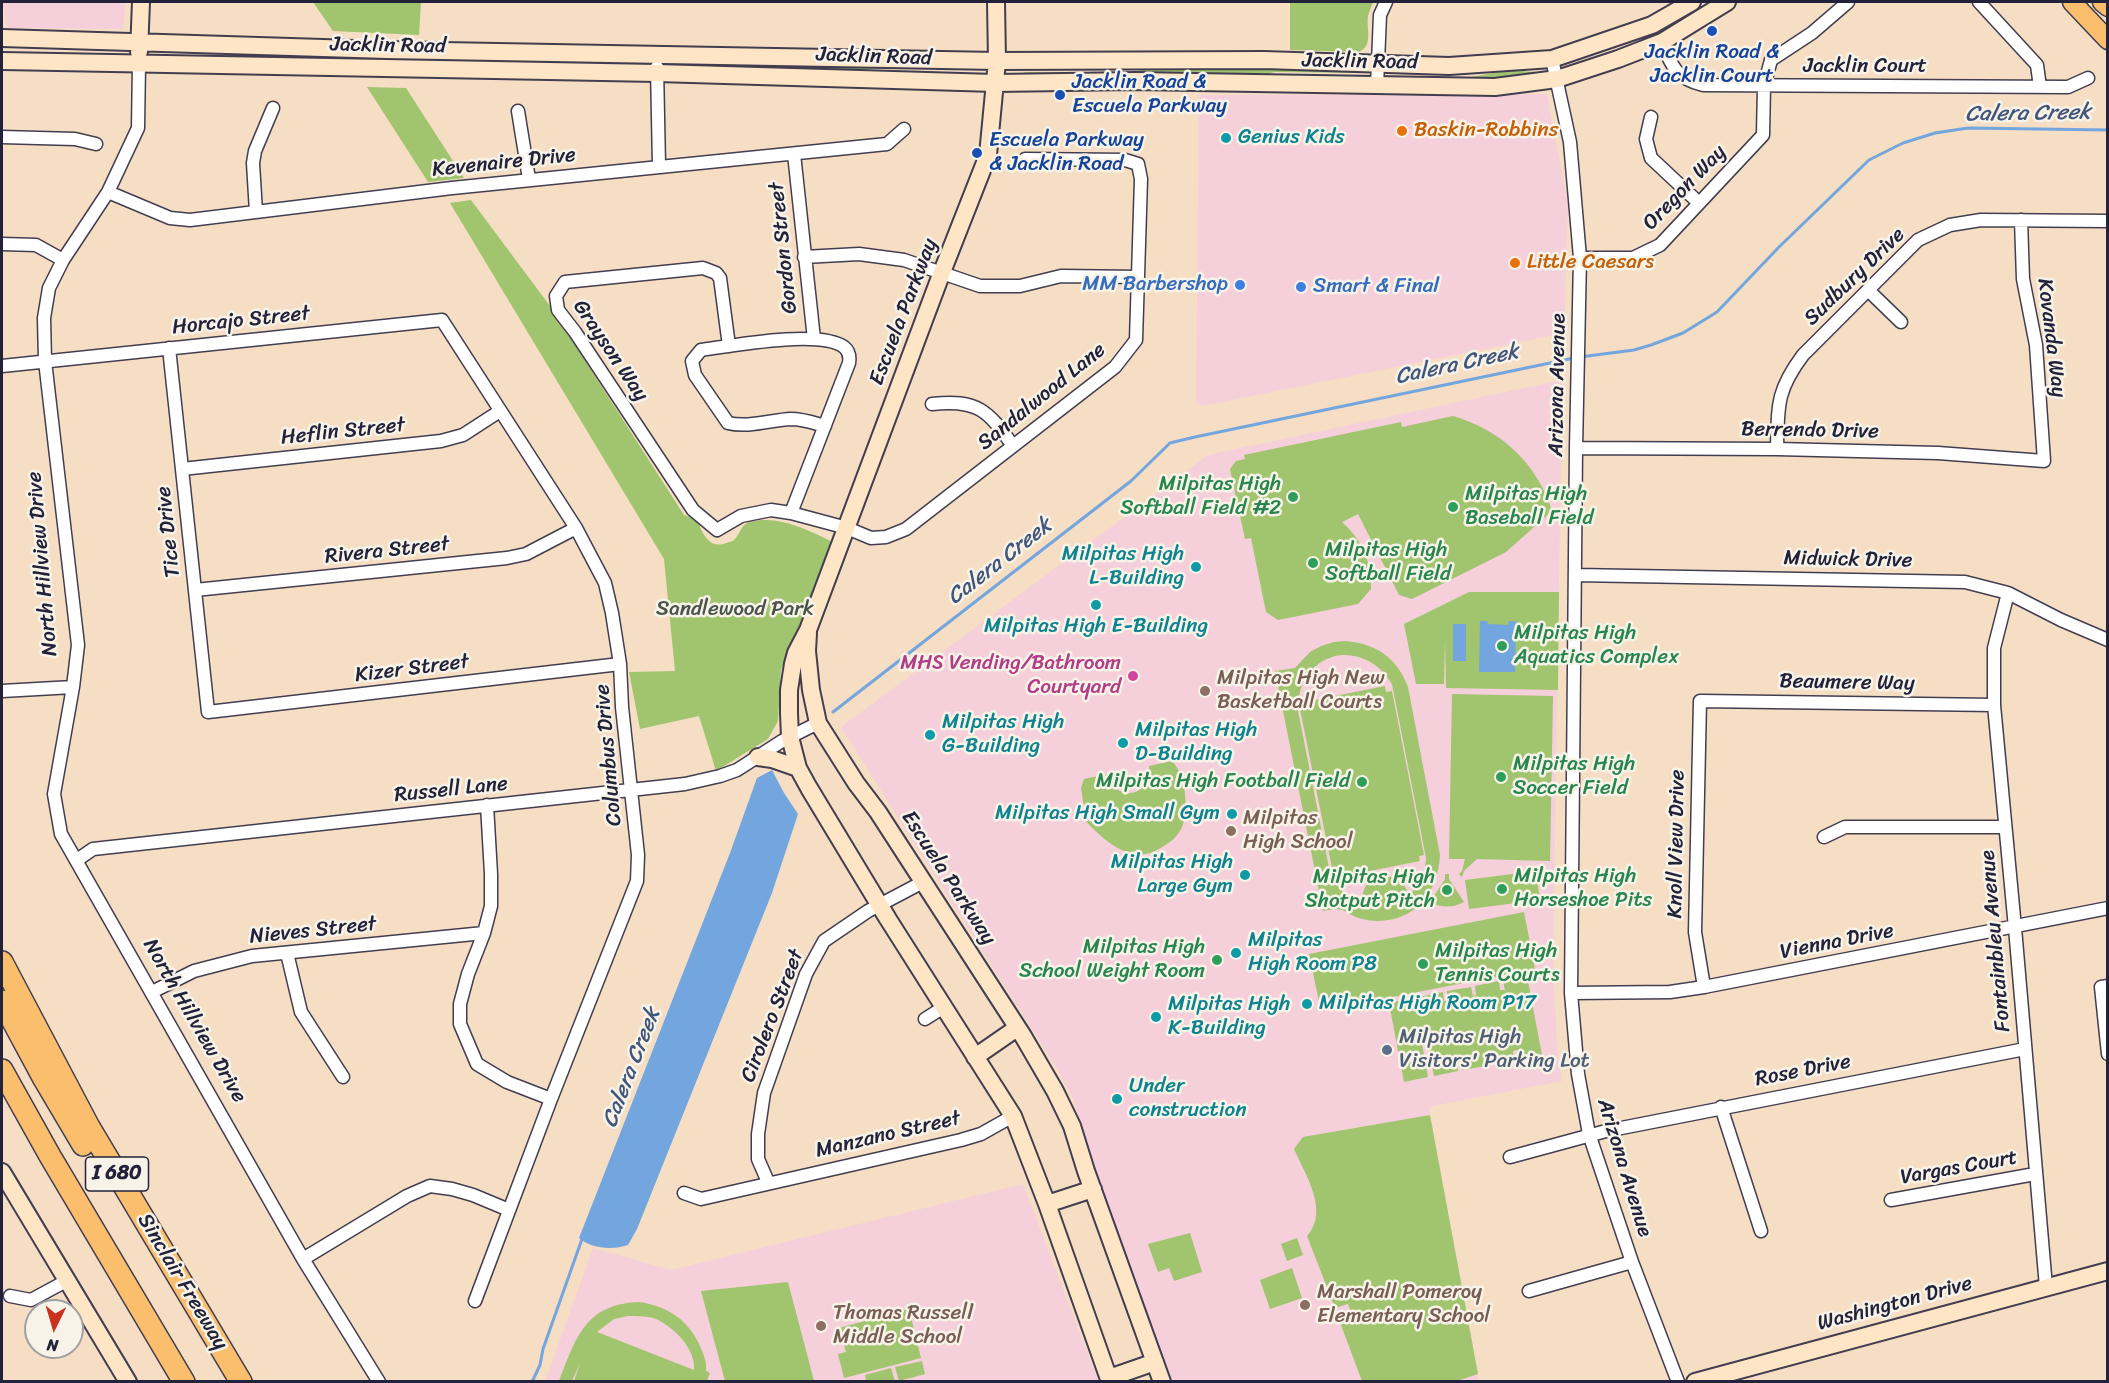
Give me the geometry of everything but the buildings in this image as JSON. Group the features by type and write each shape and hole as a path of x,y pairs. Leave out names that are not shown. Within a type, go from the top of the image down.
{"highway":[{"name":"Sinclair Freeway","path":"2,962 89,1127 241,1382"},
{"name":"I 680","path":"2,1001 54,1097 227,1382"},
{"name":"I 680","path":"2,1070 50,1156 184,1382"}],"main road":[{"name":"North Hillview Drive","path":"139,64 141,2"},
{"name":"Escuela Parkway","path":"996,2 997,62 988,155 808,630 796,653 789,690 790,737 798,768 880,906 975,1057 1003,1097 1047,1204 1109,1380"},
{"name":"Jacklin Road","path":"2,38 387,50 997,62 1264,60 1449,66 1552,59 1652,26 1692,2"},
{"name":"Jacklin Road","path":"2,61 657,73 995,83 1135,81 1495,87 1557,79 1618,59 1662,42 1727,2"},
{"path":"2072,2 2108,40"},
{"path":"2102,2 2108,8"},
{"name":"Escuela Parkway","path":"808,630 807,651 811,690 818,723 856,783 878,812 1055,1091 1068,1117 1162,1382"},
{"path":"758,757 798,768"},
{"path":"975,1057 1017,1028"},
{"path":"2,1172 128,1382"},
{"path":"1047,1204 1093,1189"},
{"name":"Washington Drive","path":"1695,1382 2108,1271"},
{"path":"1109,1380 1155,1362"}],"street":[{"path":"1377,86 1380,15 1386,2"},
{"name":"Oregon Way","path":"1581,258 1633,258 1660,245 1763,135 1764,86 1771,60 1812,33 1848,2"},
{"path":"1978,2 2037,65 2040,87"},
{"name":"Jacklin Court","path":"1662,42 1668,59 1679,76 1703,85 2068,87 2088,78"},
{"path":"657,54 659,166"},
{"name":"Arizona Avenue","path":"1552,59 1570,141 1581,258 1576,448 1571,993 1578,1074 1589,1134 1632,1262 1678,1382"},
{"name":"North Hillview Drive","path":"139,64 138,128 108,192 63,260 49,288 44,318 45,361 78,645 54,794 61,834 303,1259 379,1382"},
{"path":"256,212 253,163 255,150 273,108"},
{"path":"518,111 529,179"},
{"path":"1652,117 1646,139 1651,158 1699,203"},
{"name":"Kevenaire Drive","path":"108,192 170,218 190,220 529,179 887,144 904,129"},
{"path":"2,137 75,139 96,144"},
{"name":"Gordon Street","path":"794,153 813,339"},
{"name":"Sandalwood Lane","path":"693,510 717,530 741,516 771,510 847,528 871,538 896,534 906,529 1115,367 1136,340 1141,178 1138,164 1125,160 1025,159"},
{"name":"Sudbury Drive","path":"1777,449 1778,407 1781,392 1790,372 1803,355 1918,240 1950,225 1981,220 2108,221"},
{"name":"Kovanda Way","path":"2021,220 2022,279 2036,345 2044,461"},
{"path":"2,244 36,245 63,260"},
{"path":"804,257 859,254 892,258 942,272 980,286 1020,286 1061,276 1138,277"},
{"name":"Grayson Way","path":"693,510 558,310 555,303 556,296 566,282 703,268 716,273 720,278 729,346"},
{"path":"1868,290 1900,322"},
{"name":"Horcajo Street","path":"2,366 442,320"},
{"name":"Columbus Drive","path":"442,320 576,528 605,583 620,664 622,707 638,855 637,881 475,1301"},
{"path":"790,513 825,426 850,357 844,346 813,339 794,339 701,350 692,361 695,375 728,423 794,419 825,426"},
{"name":"Tice Drive","path":"169,348 208,711"},
{"path":"932,404 950,402 972,405 987,413 1013,446"},
{"name":"Heflin Street","path":"182,469 441,441 463,435 500,411"},
{"name":"Berrendo Drive","path":"1576,448 1938,453 2044,461"},
{"name":"Rivera Street","path":"195,590 507,558 526,554 576,528"},
{"name":"Midwick Drive","path":"1576,575 1965,582 2008,593 2061,620 2108,640"},
{"name":"Fontainbleu Avenue","path":"2008,593 1994,648 1994,705 2046,1287"},
{"name":"Kizer Street","path":"208,711 620,664"},
{"path":"2,691 73,687"},
{"name":"Beaumere Way","path":"1700,701 1994,705"},
{"name":"Knoll View Drive","path":"1700,701 1695,932 1704,987"},
{"name":"Russell Lane","path":"77,860 93,849 685,783 737,770 790,737 818,723"},
{"path":"487,805 491,906 460,1004 460,1023 477,1064 507,1082 551,1099"},
{"path":"1824,837 1845,827 2004,827"},
{"name":"Cirolero Street","path":"768,1182 758,1159 758,1134 764,1093 806,974 824,941 868,911 923,882"},
{"name":"Vienna Drive","path":"1571,993 1670,992 1704,987 2108,908"},
{"name":"Nieves Street","path":"152,992 194,971 252,956 484,933"},
{"path":"287,953 301,1012 343,1077"},
{"path":"2108,986 2101,987 2108,1054"},
{"path":"926,1019 944,1007"},
{"name":"Rose Drive","path":"1510,1157 1589,1134 2025,1049"},
{"path":"1721,1107 1761,1231"},
{"name":"Manzano Street","path":"684,1193 700,1199 961,1140 981,1134 1012,1116"},
{"name":"Vargas Court","path":"1891,1200 2035,1174"},
{"path":"303,1259 407,1196 430,1186 453,1188 509,1209"},
{"path":"1529,1291 1632,1262"},
{"path":"10,1296 31,1300 68,1280"}],"shaded area":[{"path":"3,2 125,2 123,29 8,28"},
{"path":"1547,94 1568,204 1564,333 1203,406 1196,403 1199,95"},
{"name":"Milpitas High School","path":"1562,380 1553,969 1557,1046 1562,1081 1429,1108 1479,1381 1172,1381 1097,1179 1073,1098 1059,1072 841,727 1208,455"},
{"name":"Thomas Russell Middle School","path":"1023,1184 1098,1381 545,1382 593,1248 671,1270"}],"green space":[{"path":"313,2 421,2 419,35 333,31"},
{"path":"1290,2 1373,2 1368,16 1366,46 1358,52 1290,50"},
{"path":"263,54 639,61 641,66 159,56 242,57"},
{"path":"764,63 897,65 855,71 677,67 677,65 744,66"},
{"path":"1151,68 1361,71 1360,73 1275,72 1254,77 1026,74 1024,72 1128,73"},
{"path":"1509,70 1536,72 1484,79 1391,78 1466,78"},
{"path":"367,87 406,88 464,178 428,182"},
{"name":"Sandlewood Park","path":"471,200 550,306 684,515 697,520 707,539 720,545 728,543 734,540 744,525 749,522 771,520 794,525 835,543 781,670 778,721 768,739 716,771 699,716 640,729 629,672 675,671 664,559 450,203"},
{"path":"1453,416 1487,430 1515,451 1537,478 1552,511 1506,552 1412,599 1399,595 1358,514 1342,522 1360,544 1370,570 1371,589 1358,604 1278,620 1266,612 1251,538 1245,539 1230,469 1236,461 1245,459 1244,455 1401,422 1402,427"},
{"name":"Milpitas High Aquatics Complex","path":"1469,592 1559,592 1558,690 1446,688 1445,640 1444,684 1416,684 1404,624"},
{"path":"1346,641 1367,645 1385,654 1398,668 1408,687 1440,855 1438,871 1426,897 1417,907 1393,919 1378,921 1362,919 1343,910 1323,911 1275,671 1295,668 1310,652 1334,642","holes":["1350,655 1365,659 1377,666 1392,684 1426,858 1417,887 1400,901 1393,904 1391,898 1407,890 1395,878 1380,876 1368,883 1362,899 1379,900 1381,907 1364,905 1350,898 1330,873 1298,711 1300,691 1315,667 1332,657"]},
{"name":"Milpitas High Football Field","path":"1385,686 1386,692 1392,691 1424,855 1419,856 1420,861 1340,877 1338,872 1333,873 1300,709 1306,708 1305,702"},
{"name":"Milpitas High Soccer Field","path":"1452,694 1553,696 1550,861 1477,859 1464,871 1462,877 1459,874 1465,859 1449,859"},
{"path":"1172,761 1178,769 1185,790 1184,823 1173,840 1157,850 1139,854 1118,848 1099,835 1077,811 1084,808 1081,788 1084,779 1108,774 1112,784 1118,790 1132,793 1145,785 1149,766"},
{"name":"Milpitas High Horseshoe Pits","path":"1536,871 1540,900 1469,909 1465,880"},
{"name":"Milpitas High Shotput Pitch","path":"1445,874 1449,874 1449,879 1464,902 1447,906 1430,902 1445,879"},
{"name":"Milpitas High Tennis Courts","path":"1524,912 1535,969 1321,1011 1309,954"},
{"path":"1527,976 1542,1055 1519,1060 1517,1050 1513,1051 1514,1060 1490,1065 1489,1056 1485,1056 1486,1066 1462,1070 1461,1061 1457,1062 1458,1071 1434,1076 1425,1027 1419,1028 1428,1077 1404,1082 1389,1003 1412,998 1414,1007 1420,1006 1419,997 1443,992 1444,1001 1448,1001 1447,991 1471,987 1473,996 1476,995 1475,986 1499,981 1500,990 1505,990 1503,981"},
{"path":"1430,1115 1478,1374 1457,1381 1362,1381 1338,1317 1351,1312 1348,1304 1335,1308 1307,1236 1313,1226 1316,1204 1309,1181 1294,1149 1303,1137"},
{"path":"1190,1233 1202,1272 1174,1281 1169,1268 1158,1272 1148,1244"},
{"path":"1297,1238 1303,1255 1287,1261 1281,1244"},
{"path":"1292,1268 1302,1298 1270,1309 1260,1280"},
{"path":"788,1282 814,1381 725,1381 701,1291"},
{"path":"639,1302 649,1304 667,1310 682,1321 694,1335 702,1351 706,1371 710,1373 707,1381 574,1381 580,1363 572,1381 559,1381 571,1351 585,1326 606,1309","holes":["628,1316 656,1319 670,1327 688,1347 694,1362 694,1370 597,1332 614,1319"]},
{"path":"909,1309 921,1358 844,1378 838,1354 846,1352 839,1328"},
{"path":"922,1361 925,1374 899,1381 895,1367"},
{"path":"891,1368 895,1381 866,1381 865,1375"}],"water":[{"path":"1480,621 1487,621 1488,624 1508,625 1509,621 1516,621 1515,672 1479,672"},
{"path":"1453,624 1466,624 1466,661 1453,661"},
{"path":"772,770 798,814 772,893 637,1229 628,1245 609,1248 584,1242 579,1238 730,853 757,778"}],"waterway":[{"name":"Calera Creek","path":"1580,357 1634,350 1651,345 1683,333 1717,312 1779,247 1869,160 1903,143 1935,133 1968,128 2108,130"},
{"name":"Calera Creek","path":"833,712 1131,481 1170,443 1574,358"},
{"name":"Calera Creek","path":"532,1382 540,1365 543,1349 582,1239"}],"place":[{"name":"Jacklin Road & Jacklin Court","path":"1712,31"},
{"name":"Jacklin Road & Escuela Parkway","path":"1060,95"},
{"name":"Baskin-Robbins","path":"1402,131"},
{"name":"Genius Kids","path":"1226,138"},
{"name":"Escuela Parkway & Jacklin Road","path":"977,153"},
{"name":"Little Caesars","path":"1515,263"},
{"name":"MM Barbershop","path":"1240,285"},
{"name":"Smart & Final","path":"1301,287"},
{"name":"Milpitas High Softball Field #2","path":"1293,497"},
{"name":"Milpitas High Baseball Field","path":"1453,507"},
{"name":"Milpitas High Softball Field","path":"1313,563"},
{"name":"Milpitas High L-Building","path":"1196,567"},
{"name":"Milpitas High E-Building","path":"1096,605"},
{"name":"Milpitas High Aquatics Complex","path":"1502,646"},
{"name":"MHS Vending/Bathroom Courtyard","path":"1133,676"},
{"name":"Milpitas High New Basketball Courts","path":"1205,691"},
{"name":"Milpitas High G-Building","path":"930,735"},
{"name":"Milpitas High D-Building","path":"1123,743"},
{"name":"Milpitas High Soccer Field","path":"1501,777"},
{"name":"Milpitas High Football Field","path":"1362,782"},
{"name":"Milpitas High Small Gym","path":"1232,814"},
{"name":"Milpitas High School","path":"1231,831"},
{"name":"Milpitas High Large Gym","path":"1245,875"},
{"name":"Milpitas High Horseshoe Pits","path":"1502,889"},
{"name":"Milpitas High Shotput Pitch","path":"1447,890"},
{"name":"Milpitas High Room P8","path":"1236,953"},
{"name":"Milpitas High School Weight Room","path":"1217,960"},
{"name":"Milpitas High Tennis Courts","path":"1423,964"},
{"name":"Milpitas High Room P17","path":"1307,1004"},
{"name":"Milpitas High K-Building","path":"1156,1017"},
{"name":"Milpitas High Visitors' Parking Lot","path":"1387,1050"},
{"name":"Under construction","path":"1117,1099"},
{"name":"Marshall Pomeroy Elementary School","path":"1305,1305"},
{"name":"Thomas Russell Middle School","path":"821,1326"}]}
